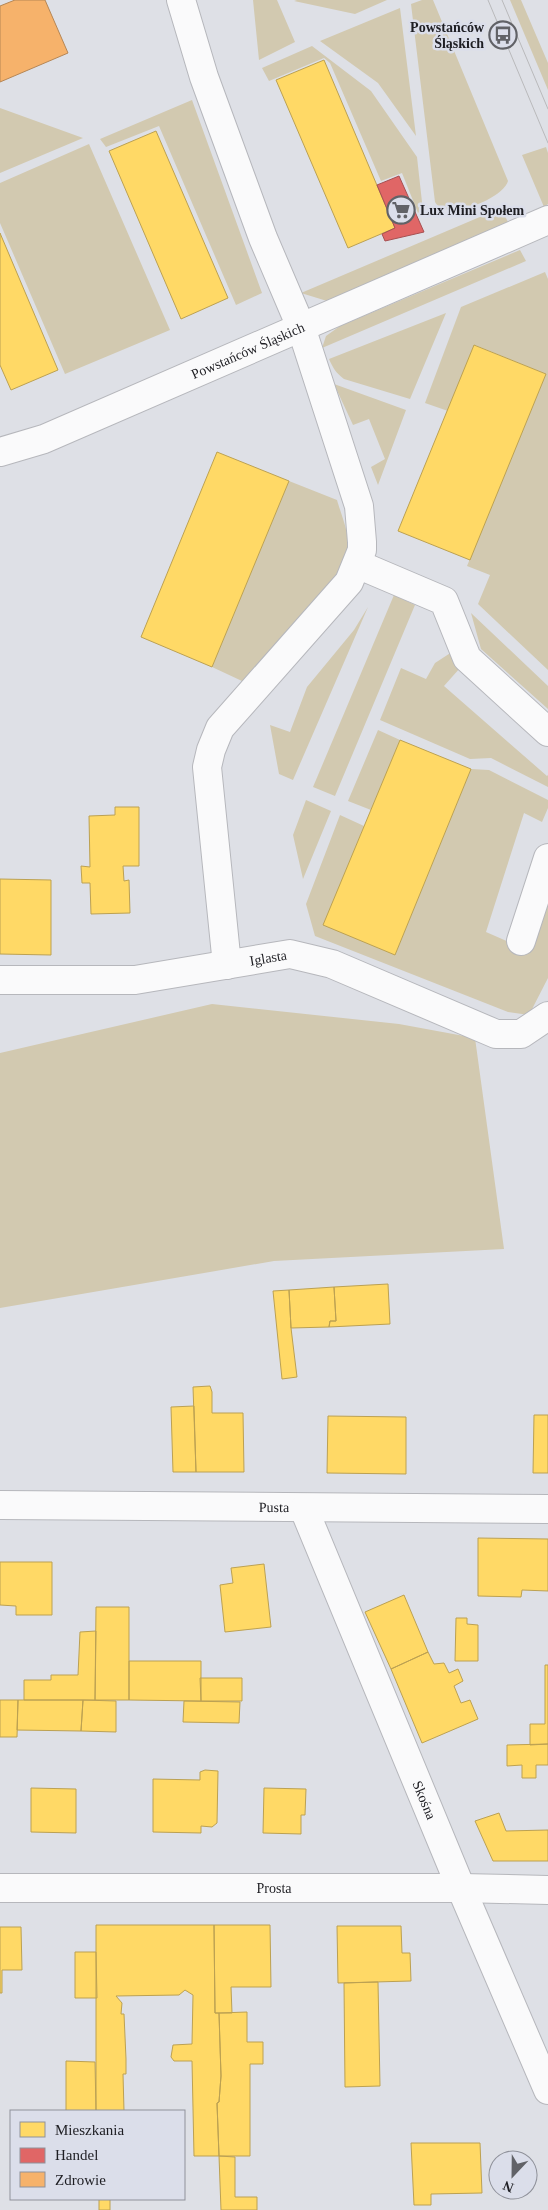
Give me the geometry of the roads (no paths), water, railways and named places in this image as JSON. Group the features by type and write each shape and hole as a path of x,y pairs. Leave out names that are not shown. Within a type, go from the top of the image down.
{"street":[{"path":"181,0 204,77 230,150 263,238 301,326 359,506 362,550 350,582 220,728 211,750 207,768 227,964"},
{"name":"Powstańców Śląskich","path":"0,452 44,439 548,220"},
{"path":"357,564 444,601 467,658 548,732"},
{"path":"521,941 548,858"},
{"name":"Iglasta","path":"0,980 135,980 290,954 332,964 496,1034 521,1034 548,1016"},
{"name":"Pusta","path":"0,1505 304,1509 548,1509"},
{"name":"Skośna","path":"304,1509 461,1888 548,2090"},
{"name":"Prosta","path":"0,1888 461,1888 548,1890"}],"tram line":[{"path":"488,0 548,143"},
{"path":"502,0 548,109"}],"place":[{"name":"Powstańców Śląskich","path":"503,35"},
{"name":"Lux Mini Społem","path":"401,210"}]}
